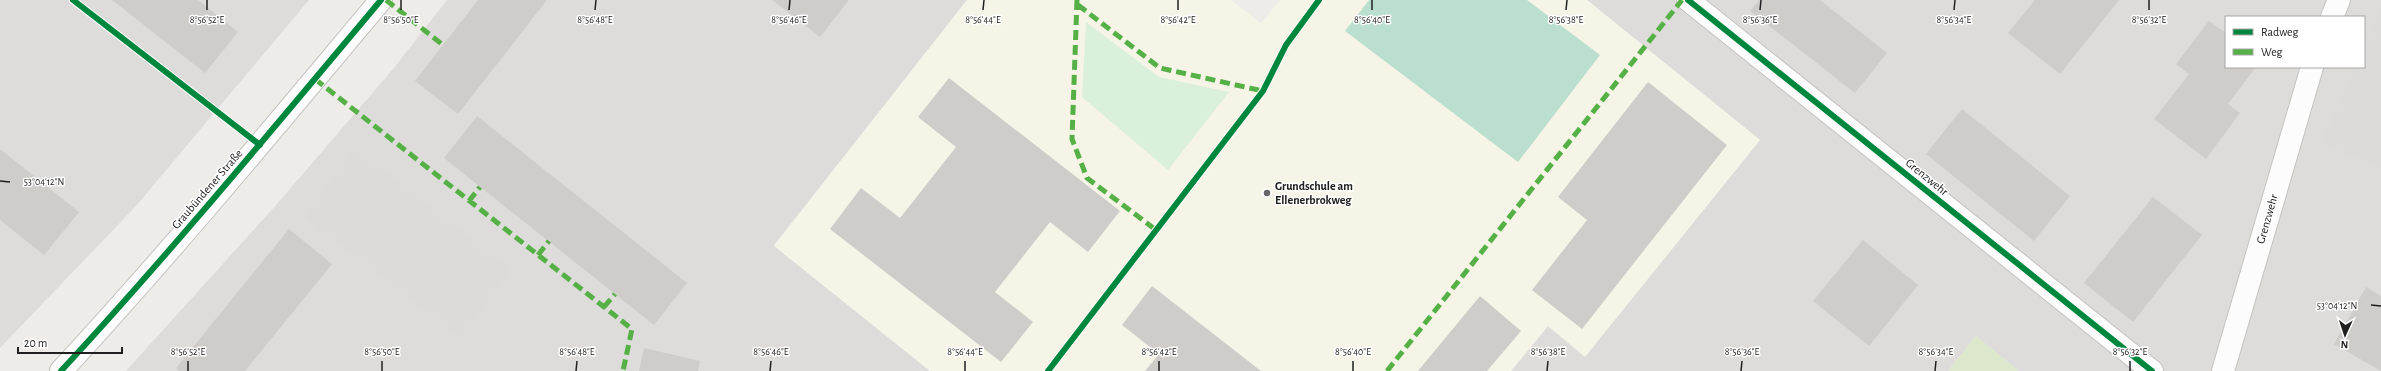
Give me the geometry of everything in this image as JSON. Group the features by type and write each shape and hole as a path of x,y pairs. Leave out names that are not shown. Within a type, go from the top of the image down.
{"street":[{"name":"Graubündener Straße","path":"61,371 107,321 263,141 381,0"},
{"name":"Grenzwehr","path":"1688,0 2152,371"},
{"path":"2332,16 2339,0"},
{"name":"Grenzwehr","path":"2223,371 2312,68"}],"shaded area":[{"path":"0,0 309,0 136,206 0,348"},
{"path":"447,0 967,0 774,245 930,371 126,371 277,204 393,69"},
{"name":"Grundschule am Ellenerbrokweg","path":"967,0 1231,0 1261,23 1280,0 1587,0 1760,140 1585,357 1548,326 1511,371 930,371 774,246"},
{"path":"1587,0 2381,0 2381,371 2019,371 1976,336 1948,371 1511,371 1548,326 1585,356 1760,140"},
{"path":"2381,7 2381,168 2322,143 2355,68 2365,68 2365,45"},
{"path":"356,148 512,270 460,338 303,216"}],"green space":[{"path":"1369,0 1527,0 1600,55 1518,162 1345,31"},
{"path":"1086,22 1159,77 1229,92 1168,170 1082,97"},
{"path":"1976,336 2019,371 1948,371"}],"building":[{"path":"112,0 198,0 238,32 205,73"},
{"path":"478,0 547,0 458,114 415,81"},
{"path":"772,0 849,0 820,37"},
{"path":"1759,0 1820,0 1887,53 1855,93 1750,11"},
{"path":"2035,0 2119,0 2060,74 2008,33"},
{"path":"2209,21 2225,32 2225,68 2255,68 2228,104 2240,113 2206,159 2154,119 2189,74 2176,64"},
{"path":"949,78 1120,211 1088,252 1050,222 995,292 1033,322 1001,362 830,229 861,188 900,218 956,147 918,117"},
{"path":"1648,82 1727,145 1582,329 1532,290 1587,220 1558,197"},
{"path":"1962,109 2070,196 2034,241 1926,154"},
{"path":"477,116 687,283 654,325 444,158"},
{"path":"0,149 79,212 44,255 0,220"},
{"path":"2153,197 2202,235 2133,322 2084,283"},
{"path":"289,229 332,264 245,371 179,371 176,368"},
{"path":"1863,240 1918,285 1869,346 1813,301"},
{"path":"1152,286 1261,371 1145,371 1159,354 1122,325"},
{"path":"2366,287 2381,296 2381,371 2334,344"},
{"path":"1480,296 1521,331 1487,371 1418,371"},
{"path":"644,348 700,361 698,371 639,371"}],"marked path":[{"path":"386,0 443,45"},
{"path":"1077,0 1072,139 1087,178 1156,230"},
{"path":"1387,371 1682,0"},
{"path":"1078,5 1160,68 1263,91"},
{"path":"315,79 632,329 623,371"},
{"path":"469,201 480,187"},
{"path":"538,255 549,241"},
{"path":"604,307 615,294"}],"cycle path":[{"path":"73,0 260,145"},
{"path":"61,371 183,234 381,0"},
{"path":"1048,371 1263,91 1286,45 1319,0"},
{"path":"1688,0 2152,371"}],"place":[{"name":"Grundschule am Ellenerbrokweg","path":"1267,193"}]}
